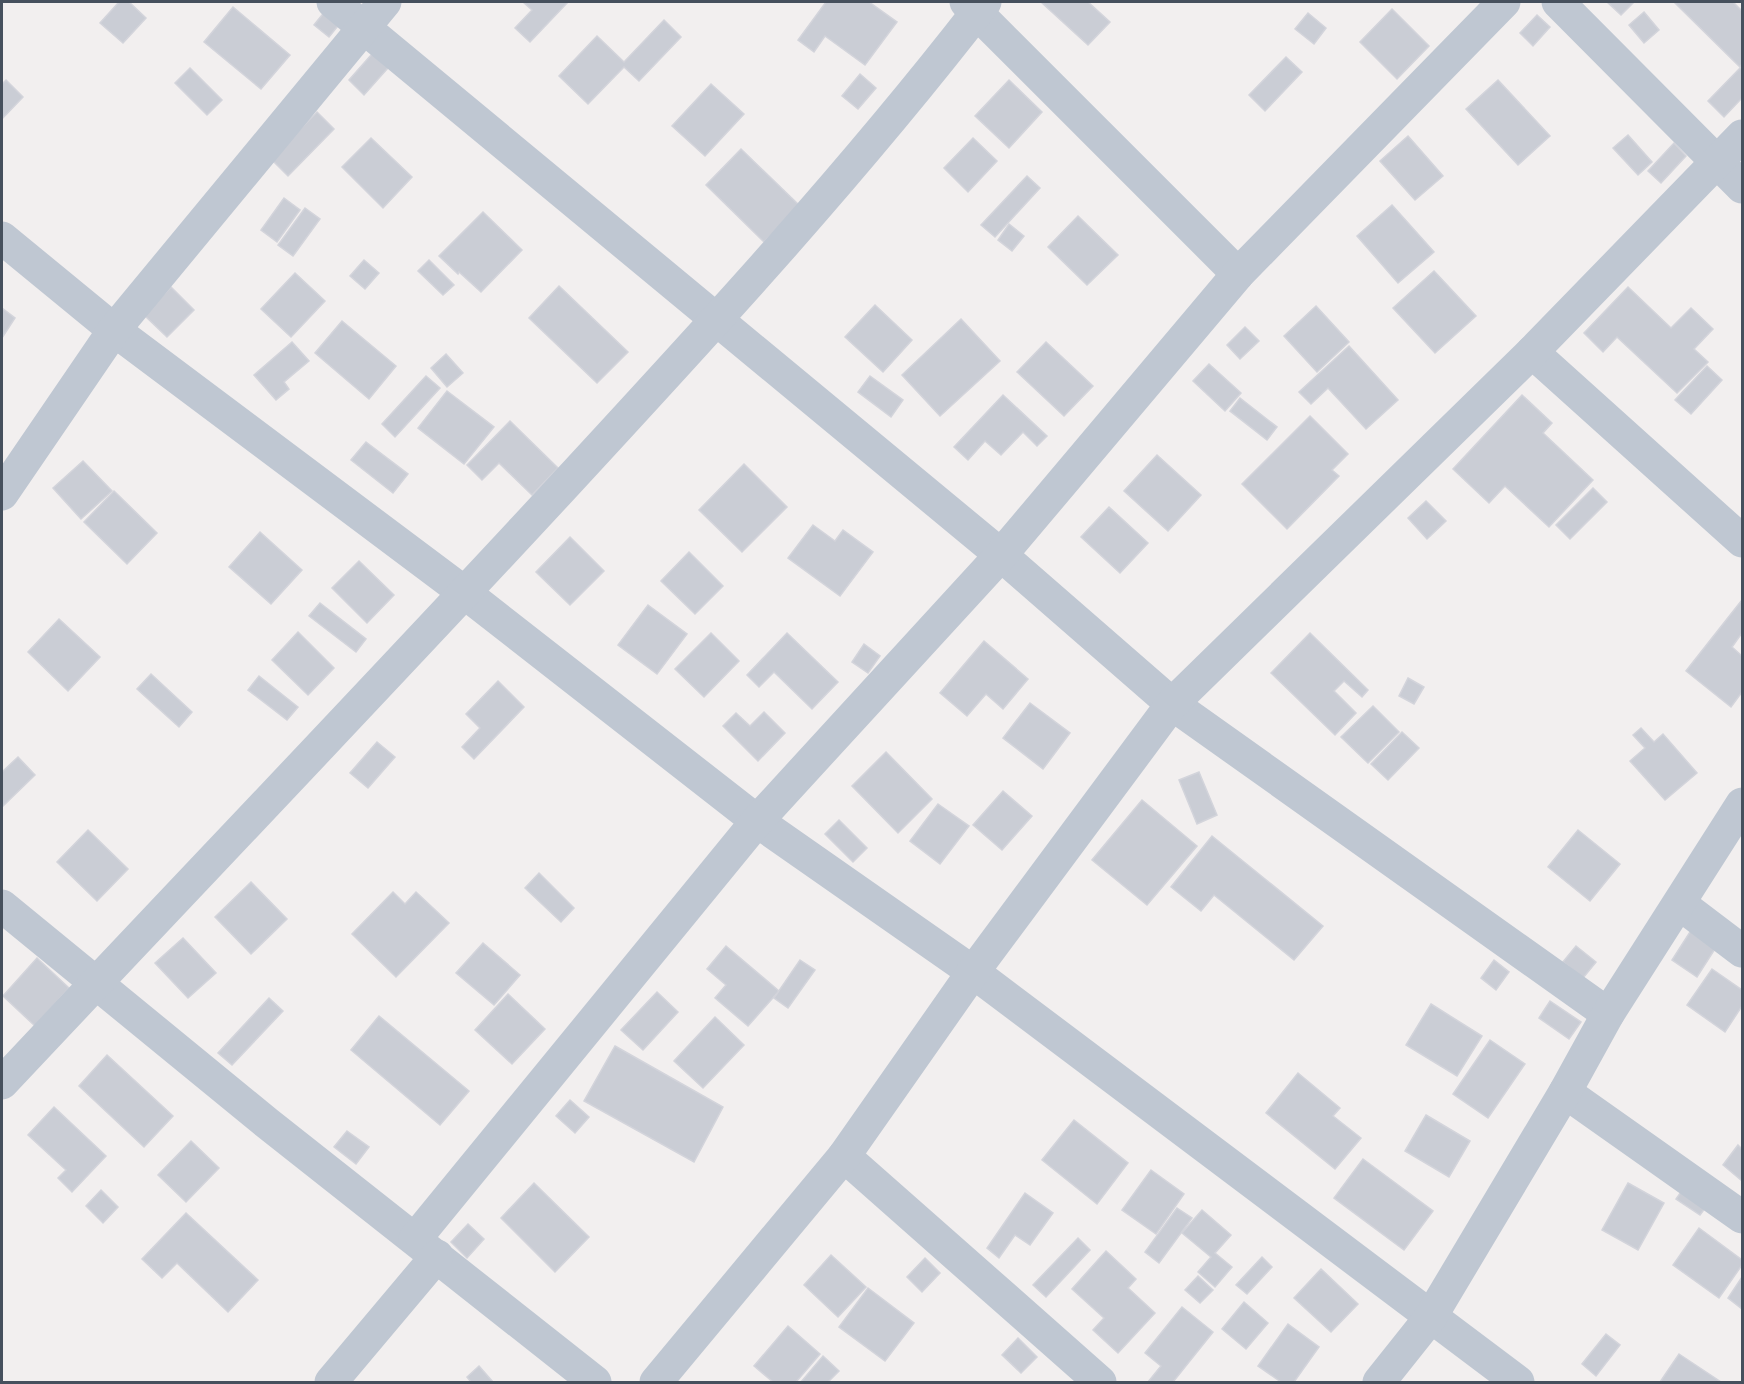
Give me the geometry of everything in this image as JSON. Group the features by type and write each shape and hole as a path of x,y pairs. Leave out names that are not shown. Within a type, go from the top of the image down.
{"street":[{"path":"333,2 1001,555 1172,705 1608,1014"},
{"path":"2,494 114,330 386,2"},
{"path":"331,1383 426,1248 757,821 1001,555 1238,274 1504,2"},
{"path":"1558,2 1743,187"},
{"path":"2,1083 465,593 718,320 877,137 976,5 1238,274"},
{"path":"656,1383 844,1156 973,972 1172,705 1532,352 1743,136"},
{"path":"2,238 114,330 465,593 757,821 973,972 1518,1383"},
{"path":"1532,352 1743,541"},
{"path":"1379,1383 1430,1318 1565,1092 1608,1014 1743,804"},
{"path":"1680,904 1743,951"},
{"path":"2,906 267,1123 595,1383"},
{"path":"1565,1092 1743,1217"},
{"path":"844,1156 1101,1383"}],"building":[{"path":"119,2 129,2 146,18 123,43 100,23"},
{"path":"523,2 568,2 530,42 515,28 532,10"},
{"path":"826,2 869,2 897,22 865,65 825,36 814,52 798,40"},
{"path":"1041,2 1088,2 1110,22 1088,45"},
{"path":"1607,2 1634,2 1621,15"},
{"path":"1674,2 1733,2 1742,11 1742,64 1740,67"},
{"path":"233,7 290,55 261,89 204,42"},
{"path":"1392,9 1429,46 1397,79 1360,42"},
{"path":"326,10 341,22 329,37 314,25"},
{"path":"1644,12 1659,30 1644,43 1629,25"},
{"path":"1308,13 1326,28 1314,44 1295,29"},
{"path":"1537,15 1550,27 1533,46 1520,33"},
{"path":"664,20 681,37 639,81 624,67 588,104 559,76 597,36 624,62"},
{"path":"379,46 395,60 364,95 349,80"},
{"path":"1286,57 1302,72 1265,111 1249,95"},
{"path":"190,68 222,100 207,115 175,83"},
{"path":"1740,68 1742,70 1742,98 1724,117 1708,101"},
{"path":"860,74 876,88 858,109 842,96"},
{"path":"6,80 23,97 2,119 2,84"},
{"path":"1009,80 1042,112 1009,148 975,116"},
{"path":"1498,80 1550,136 1518,165 1466,109"},
{"path":"711,84 744,114 705,156 672,126"},
{"path":"317,112 334,129 288,176 271,159"},
{"path":"1628,135 1652,162 1638,175 1613,148"},
{"path":"1408,136 1443,176 1415,200 1380,161"},
{"path":"371,138 412,177 383,208 342,167"},
{"path":"973,138 997,161 968,192 944,168"},
{"path":"1674,143 1686,156 1661,183 1648,171"},
{"path":"741,149 800,206 764,242 706,185"},
{"path":"1027,176 1040,188 995,237 981,225"},
{"path":"284,198 300,210 277,242 261,230"},
{"path":"1392,205 1434,252 1398,283 1357,236"},
{"path":"305,208 320,219 293,256 278,245"},
{"path":"483,212 522,250 481,292 439,256"},
{"path":"1078,216 1118,255 1087,285 1048,247"},
{"path":"1009,224 1024,236 1012,251 998,240"},
{"path":"364,260 379,273 365,289 350,276"},
{"path":"429,260 454,285 443,295 418,271"},
{"path":"1434,271 1476,316 1435,353 1393,308"},
{"path":"295,273 325,301 291,337 261,309"},
{"path":"559,286 628,352 597,383 529,318"},
{"path":"171,287 194,310 167,337 144,315"},
{"path":"1628,287 1671,328 1691,308 1713,329 1694,349 1708,362 1677,393 1617,337 1603,352 1584,333"},
{"path":"875,305 912,340 883,372 845,337"},
{"path":"1316,306 1349,342 1317,372 1284,336"},
{"path":"2,308 15,318 2,338"},
{"path":"961,319 1000,361 940,416 902,375"},
{"path":"342,321 396,366 369,399 315,353"},
{"path":"1245,327 1259,341 1240,359 1227,345"},
{"path":"292,342 309,361 284,382 289,389 276,400 254,375"},
{"path":"1046,342 1093,386 1064,416 1017,372"},
{"path":"1349,346 1398,400 1366,429 1328,388 1311,404 1299,392"},
{"path":"446,354 463,373 447,387 431,368"},
{"path":"1209,364 1241,393 1225,411 1193,381"},
{"path":"1707,366 1722,380 1691,414 1675,400"},
{"path":"426,376 440,388 395,437 382,424"},
{"path":"870,376 903,400 891,417 858,392"},
{"path":"447,391 494,427 464,464 418,428"},
{"path":"1003,395 1047,436 1037,446 1023,432 1001,455 985,441 968,460 954,447"},
{"path":"1522,395 1552,423 1543,433 1593,480 1549,527 1505,486 1489,503 1453,469"},
{"path":"1240,398 1277,427 1267,440 1230,411"},
{"path":"1310,416 1348,454 1332,470 1339,476 1287,529 1242,484"},
{"path":"510,421 558,468 532,495 499,463 482,480 467,465"},
{"path":"366,442 408,474 393,493 351,460"},
{"path":"1157,455 1201,495 1168,531 1124,491"},
{"path":"83,461 112,491 81,519 53,488"},
{"path":"744,464 787,507 742,552 699,510"},
{"path":"1593,488 1607,502 1570,539 1556,525"},
{"path":"114,491 157,533 127,564 84,522"},
{"path":"1426,501 1446,521 1427,539 1408,518"},
{"path":"1109,507 1148,543 1120,573 1081,537"},
{"path":"813,525 835,541 843,530 873,552 840,596 788,558"},
{"path":"260,532 302,570 271,604 229,567"},
{"path":"570,537 604,571 570,605 536,572"},
{"path":"689,552 723,586 695,614 661,581"},
{"path":"359,561 394,595 367,623 332,588"},
{"path":"1742,600 1742,633 1732,647 1742,656 1742,692 1731,707 1686,671"},
{"path":"320,603 366,639 356,652 309,616"},
{"path":"648,605 687,634 657,674 618,645"},
{"path":"59,619 100,657 68,691 28,652"},
{"path":"298,632 334,668 308,695 272,660"},
{"path":"711,633 739,661 704,697 675,669"},
{"path":"787,633 838,682 812,709 774,672 759,687 747,675"},
{"path":"1310,633 1368,690 1362,697 1344,681 1334,691 1356,713 1335,735 1271,673"},
{"path":"984,641 1028,679 1003,709 986,694 967,716 940,693"},
{"path":"864,644 880,656 868,673 852,662"},
{"path":"151,674 192,712 179,727 137,689"},
{"path":"259,676 298,707 287,720 248,690"},
{"path":"1408,678 1424,687 1414,704 1399,696"},
{"path":"498,681 524,707 474,759 462,747 480,728 466,714"},
{"path":"1030,703 1070,733 1043,769 1003,738"},
{"path":"1373,706 1399,732 1368,763 1341,737"},
{"path":"764,712 785,733 758,761 723,726 736,713 750,726"},
{"path":"1641,728 1654,742 1663,734 1697,773 1665,800 1630,761 1645,748 1633,735"},
{"path":"1402,732 1419,748 1388,780 1371,764"},
{"path":"377,742 395,757 368,788 350,773"},
{"path":"886,752 932,799 898,833 852,786"},
{"path":"18,757 35,775 2,807 2,772"},
{"path":"1199,772 1217,815 1197,824 1179,780"},
{"path":"1003,791 1032,816 1002,850 973,825"},
{"path":"1142,800 1197,846 1147,905 1092,860"},
{"path":"938,804 969,826 940,864 910,841"},
{"path":"839,820 867,848 853,862 825,834"},
{"path":"88,830 128,869 97,901 57,862"},
{"path":"1578,830 1620,864 1590,901 1548,867"},
{"path":"1212,836 1323,926 1294,960 1214,895 1201,911 1171,887"},
{"path":"539,873 574,908 561,922 525,888"},
{"path":"251,882 287,919 251,954 215,917"},
{"path":"393,892 405,904 416,892 449,923 396,977 352,934"},
{"path":"1697,921 1722,938 1697,977 1672,960"},
{"path":"183,938 216,973 188,998 155,963"},
{"path":"483,943 520,975 494,1005 456,973"},
{"path":"726,946 779,991 748,1026 715,998 726,985 707,969"},
{"path":"1576,946 1596,962 1583,978 1563,962"},
{"path":"37,958 69,988 35,1026 3,996"},
{"path":"800,960 815,970 788,1008 774,998"},
{"path":"1494,960 1509,972 1496,990 1481,978"},
{"path":"1712,969 1742,990 1742,1006 1725,1032 1687,1005"},
{"path":"657,992 678,1012 643,1050 621,1030"},
{"path":"508,994 545,1029 512,1064 475,1030"},
{"path":"269,998 283,1011 232,1065 218,1053"},
{"path":"1550,1001 1581,1022 1569,1039 1539,1018"},
{"path":"1431,1004 1482,1036 1457,1076 1406,1045"},
{"path":"379,1016 469,1091 440,1125 351,1050"},
{"path":"715,1017 744,1045 703,1088 674,1061"},
{"path":"1490,1040 1525,1064 1488,1118 1453,1094"},
{"path":"615,1046 723,1107 694,1162 584,1101"},
{"path":"107,1055 173,1116 144,1147 79,1086"},
{"path":"1298,1073 1340,1108 1333,1116 1361,1138 1335,1169 1266,1113"},
{"path":"570,1100 589,1117 575,1133 556,1116"},
{"path":"54,1107 106,1156 72,1192 58,1178 66,1170 28,1135"},
{"path":"1426,1115 1470,1141 1449,1177 1405,1151"},
{"path":"1074,1120 1128,1163 1097,1204 1042,1160"},
{"path":"347,1131 369,1147 356,1164 334,1147"},
{"path":"191,1141 219,1168 186,1202 158,1175"},
{"path":"1738,1145 1742,1149 1742,1181 1723,1165"},
{"path":"1363,1159 1433,1211 1404,1250 1334,1198"},
{"path":"1151,1170 1184,1194 1156,1234 1122,1210"},
{"path":"1688,1182 1712,1199 1700,1215 1676,1199"},
{"path":"534,1183 589,1237 555,1272 501,1218"},
{"path":"1628,1183 1664,1203 1638,1250 1602,1230"},
{"path":"101,1190 118,1207 103,1223 86,1206"},
{"path":"1025,1193 1053,1213 1030,1245 1015,1235 999,1258 987,1248"},
{"path":"1177,1208 1192,1218 1159,1263 1145,1252"},
{"path":"1202,1210 1231,1235 1215,1253 1232,1267 1215,1287 1198,1272 1211,1257 1182,1233"},
{"path":"186,1213 258,1280 228,1312 177,1263 162,1278 142,1259"},
{"path":"468,1224 484,1239 467,1258 451,1242"},
{"path":"1699,1228 1742,1260 1742,1265 1719,1298 1673,1265"},
{"path":"1078,1238 1090,1250 1046,1297 1033,1285"},
{"path":"1106,1251 1136,1279 1128,1288 1155,1313 1118,1353 1093,1330 1104,1318 1072,1289"},
{"path":"831,1255 866,1287 838,1317 804,1285"},
{"path":"1262,1257 1272,1267 1247,1294 1236,1285"},
{"path":"925,1258 940,1273 922,1292 907,1277"},
{"path":"1321,1269 1358,1304 1331,1332 1294,1298"},
{"path":"1198,1276 1213,1290 1200,1303 1185,1290"},
{"path":"1742,1277 1742,1309 1728,1298"},
{"path":"868,1288 914,1323 885,1361 839,1327"},
{"path":"1244,1302 1268,1323 1246,1349 1222,1329"},
{"path":"1182,1307 1213,1332 1173,1382 1148,1382 1161,1366 1145,1353"},
{"path":"1288,1324 1319,1347 1294,1382 1281,1382 1258,1366"},
{"path":"788,1326 820,1354 796,1382 773,1382 754,1366"},
{"path":"1606,1334 1620,1345 1596,1376 1582,1364"},
{"path":"1018,1338 1037,1357 1021,1373 1002,1355"},
{"path":"1679,1354 1721,1382 1660,1382"},
{"path":"823,1356 839,1371 828,1382 801,1382"},
{"path":"479,1366 493,1382 471,1382 467,1377"}]}
